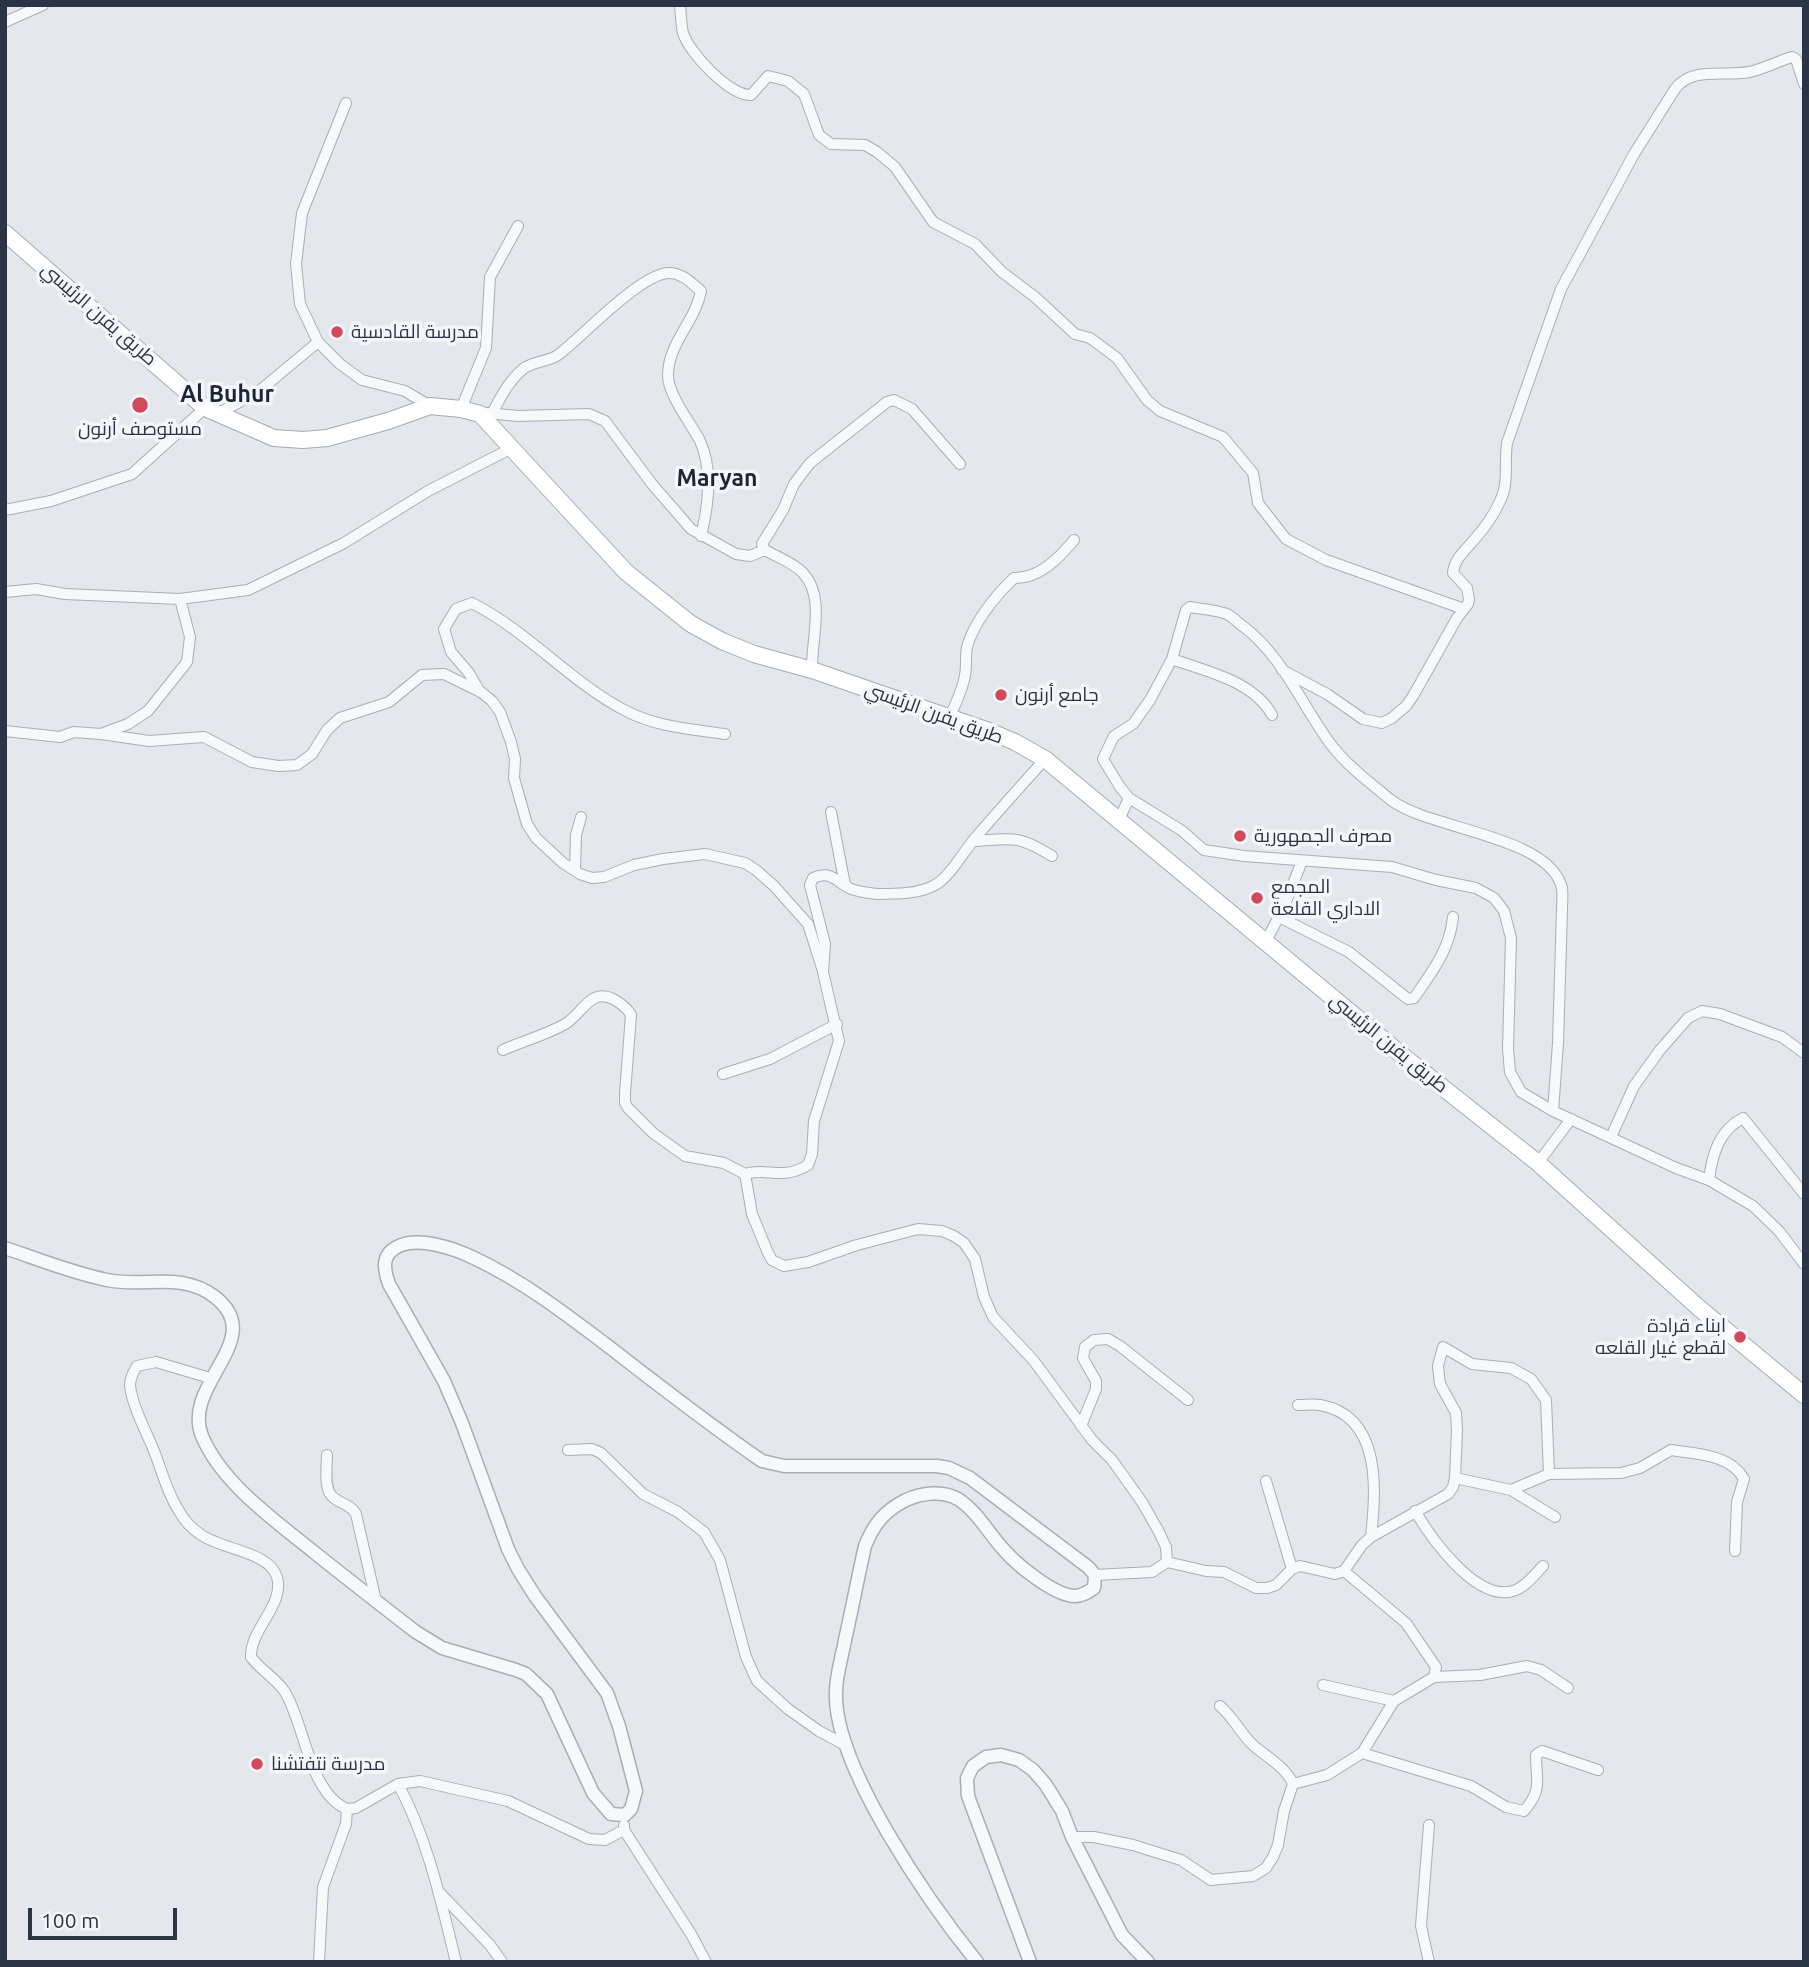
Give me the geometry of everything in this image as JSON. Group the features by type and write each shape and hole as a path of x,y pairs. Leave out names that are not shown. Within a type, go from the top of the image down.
{"main road":[{"name":"طريق يفرن الرئيسي","path":"5,233 212,411 274,438 303,440 327,438 430,406 486,413 512,448 626,572 691,624 754,654 812,670 950,716 1015,741 1045,759 1403,1056 1538,1163 1699,1308 1804,1395"}],"street":[{"path":"5,22 43,5"},
{"path":"680,5 683,34 696,56 719,78 743,95 751,95 768,76 788,81 804,94 819,135 831,144 865,145 877,152 895,167 933,222 975,244 1002,272 1035,297 1075,334 1090,338 1117,358 1147,400 1160,411 1223,437 1253,473 1258,503 1286,539 1326,560 1464,609"},
{"path":"1282,670 1327,694 1363,719 1382,723 1406,706 1469,598 1469,592 1452,569 1492,516 1506,486 1504,459 1507,443 1561,289 1634,154 1675,89 1681,81 1690,76 1749,72 1792,57 1796,59 1804,84"},
{"path":"346,103 302,214 296,264 300,303 318,342 340,364 362,380 405,391 430,406"},
{"path":"461,409 486,348 490,277 518,226"},
{"path":"486,413 525,367 556,356 617,303 643,285 666,273 681,275 701,291 698,305 671,354 667,377 701,444 706,463 707,513 701,537"},
{"path":"5,510 51,501 132,474 212,411 258,392 318,342"},
{"path":"812,670 816,605 813,587 802,572 765,550 762,544 783,510 794,484 810,463 887,402 894,400 912,409 960,464"},
{"path":"486,413 518,416 589,414 605,421 652,484 691,529 701,537 736,554 750,556 765,550"},
{"path":"5,592 36,589 65,594 180,599 248,590 344,543 428,491 512,448"},
{"path":"950,716 960,695 966,672 966,649 990,605 1014,578 1023,578 1039,572 1059,558 1074,540"},
{"path":"101,734 128,724 148,711 187,662 190,637 180,599"},
{"path":"481,692 451,652 444,629 456,609 472,603 522,633 584,685 627,712 663,725 725,734"},
{"path":"1553,1111 1562,910 1562,888 1555,875 1540,861 1507,841 1413,814 1394,802 1353,768 1330,744 1275,656 1258,638 1227,614 1190,607 1186,610 1172,659 1150,700 1133,724 1114,736 1103,760 1129,798 1181,830 1204,850 1244,856 1392,867 1476,888 1494,898 1504,911 1511,938 1508,1049 1510,1072 1521,1092 1553,1111 1676,1168 1709,1180 1753,1206 1779,1231 1804,1264"},
{"path":"1172,659 1252,692 1267,705 1272,715"},
{"path":"5,731 60,737 75,732 149,741 204,737 252,762 278,766 297,765 312,754 327,730 340,718 389,702 422,675 444,674 481,692 492,701 506,725 515,759 514,778 527,824 551,852 575,870 592,878 604,877 634,865 705,854 745,863 774,886 808,923 837,1024 839,1041 814,1121 812,1154 808,1165 788,1174 745,1174 724,1163 685,1156 653,1133 628,1108 625,1093 631,1015 621,1003 610,998 602,995 595,997 565,1024 503,1050"},
{"path":"823,972 825,944 810,885 813,878 821,874 832,875 845,885 863,893 920,891 936,885 948,876 973,841 1045,759"},
{"path":"1119,820 1129,798"},
{"path":"831,812 845,885"},
{"path":"575,870 576,835 582,817"},
{"path":"973,841 1016,838 1031,842 1052,856"},
{"path":"1266,941 1279,917 1302,860"},
{"path":"1279,917 1349,952 1408,999 1414,998 1445,951 1452,931 1453,917"},
{"path":"1611,1137 1634,1086 1653,1059 1688,1018 1702,1011 1720,1014 1782,1037 1804,1053"},
{"path":"723,1074 770,1059 837,1024"},
{"path":"1709,1180 1720,1138 1732,1124 1743,1118 1804,1194"},
{"path":"1538,1163 1571,1119"},
{"path":"745,1174 752,1214 768,1253 772,1260 784,1266 808,1262 857,1245 918,1229 942,1231 964,1243 975,1259 984,1297 993,1317 1034,1362 1142,1502 1166,1547 1167,1562"},
{"path":"706,1962 624,1830 625,1815 631,1809 636,1791 619,1726 607,1693 535,1596 508,1549 444,1381 389,1284 384,1269 386,1258 402,1244 433,1245 454,1250 502,1273 566,1314 762,1461 784,1466 949,1468 970,1478 1074,1556 1095,1575 1152,1572 1167,1562 1199,1570 1224,1572 1256,1588 1267,1588 1300,1566 1335,1574 1344,1571 1371,1536 1448,1494 1453,1487 1456,1413 1440,1384 1438,1366 1443,1347 1472,1364 1511,1368 1531,1379 1546,1400 1549,1474"},
{"path":"5,1248 108,1281 182,1281 214,1296 228,1311 233,1326 233,1340 210,1378 200,1403 199,1420 201,1433 219,1464 257,1506 416,1632 442,1648 508,1667 532,1679 547,1694 593,1793 611,1814 625,1815"},
{"path":"1081,1426 1096,1389 1096,1381 1083,1358 1086,1347 1094,1340 1108,1339 1121,1346 1188,1400"},
{"path":"210,1378 156,1362 137,1366 131,1375 130,1384 166,1485 187,1522 201,1535 218,1544 262,1560 276,1574 276,1596 253,1640 251,1657 284,1690 322,1783 332,1800 347,1809 356,1808 398,1784 420,1782 508,1801 597,1840 605,1840 624,1830"},
{"path":"1298,1405 1320,1405 1338,1412 1364,1434 1370,1450 1375,1503 1371,1536"},
{"path":"568,1450 592,1449 601,1453 643,1494 678,1512 704,1532 720,1560 746,1657 757,1681 788,1709 819,1731 847,1746"},
{"path":"1511,1490 1549,1474 1596,1471 1621,1473 1640,1468 1671,1450 1721,1459 1738,1469 1744,1479 1737,1502 1735,1551"},
{"path":"327,1455 328,1490 334,1499 349,1505 356,1514 376,1602"},
{"path":"1455,1478 1511,1490 1555,1517"},
{"path":"1266,1481 1292,1569"},
{"path":"977,1962 920,1886 867,1794 847,1746 837,1709 836,1692 840,1667 865,1546 881,1516 893,1506 911,1498 944,1494 956,1498 968,1507 1018,1564 1051,1587 1068,1596 1081,1596 1094,1588 1095,1575"},
{"path":"1415,1511 1451,1562 1489,1588 1504,1592 1514,1591 1543,1566"},
{"path":"1344,1571 1406,1623 1431,1657 1436,1667 1434,1676"},
{"path":"1293,1784 1326,1775 1362,1753 1394,1701 1434,1676 1479,1675 1527,1666 1541,1670 1568,1688"},
{"path":"1323,1685 1394,1701"},
{"path":"1220,1706 1238,1723 1251,1743 1285,1772 1293,1784"},
{"path":"1362,1753 1471,1786 1506,1807 1524,1811 1533,1801 1539,1787 1536,1755 1542,1751 1598,1770"},
{"path":"1030,1962 968,1796 967,1778 972,1766 986,1757 1001,1755 1019,1760 1033,1770 1046,1785 1062,1811 1072,1837 1122,1935 1148,1962"},
{"path":"398,1784 412,1812 439,1892 456,1962"},
{"path":"1072,1837 1094,1837 1133,1845 1181,1860 1211,1880 1253,1876 1266,1868 1273,1857 1293,1784"},
{"path":"319,1962 323,1887 345,1824 347,1809"},
{"path":"1429,1825 1421,1926 1429,1962"},
{"path":"439,1892 490,1945 502,1962"}],"place":[{"name":"مدرسة القادسية","path":"337,332"},
{"name":"مستوصف أرنون","path":"140,405"},
{"name":"جامع أرنون","path":"1001,695"},
{"name":"مصرف الجمهورية","path":"1240,836"},
{"name":"المجمع الاداري القلعة","path":"1257,898"},
{"name":"ابناء قرادة لقطع غيار القلعه","path":"1740,1337"},
{"name":"مدرسة نتفتشنا","path":"257,1764"}],"district":[{"name":"Al Buhur","path":"227,394"},
{"name":"Maryan","path":"717,478"}]}
